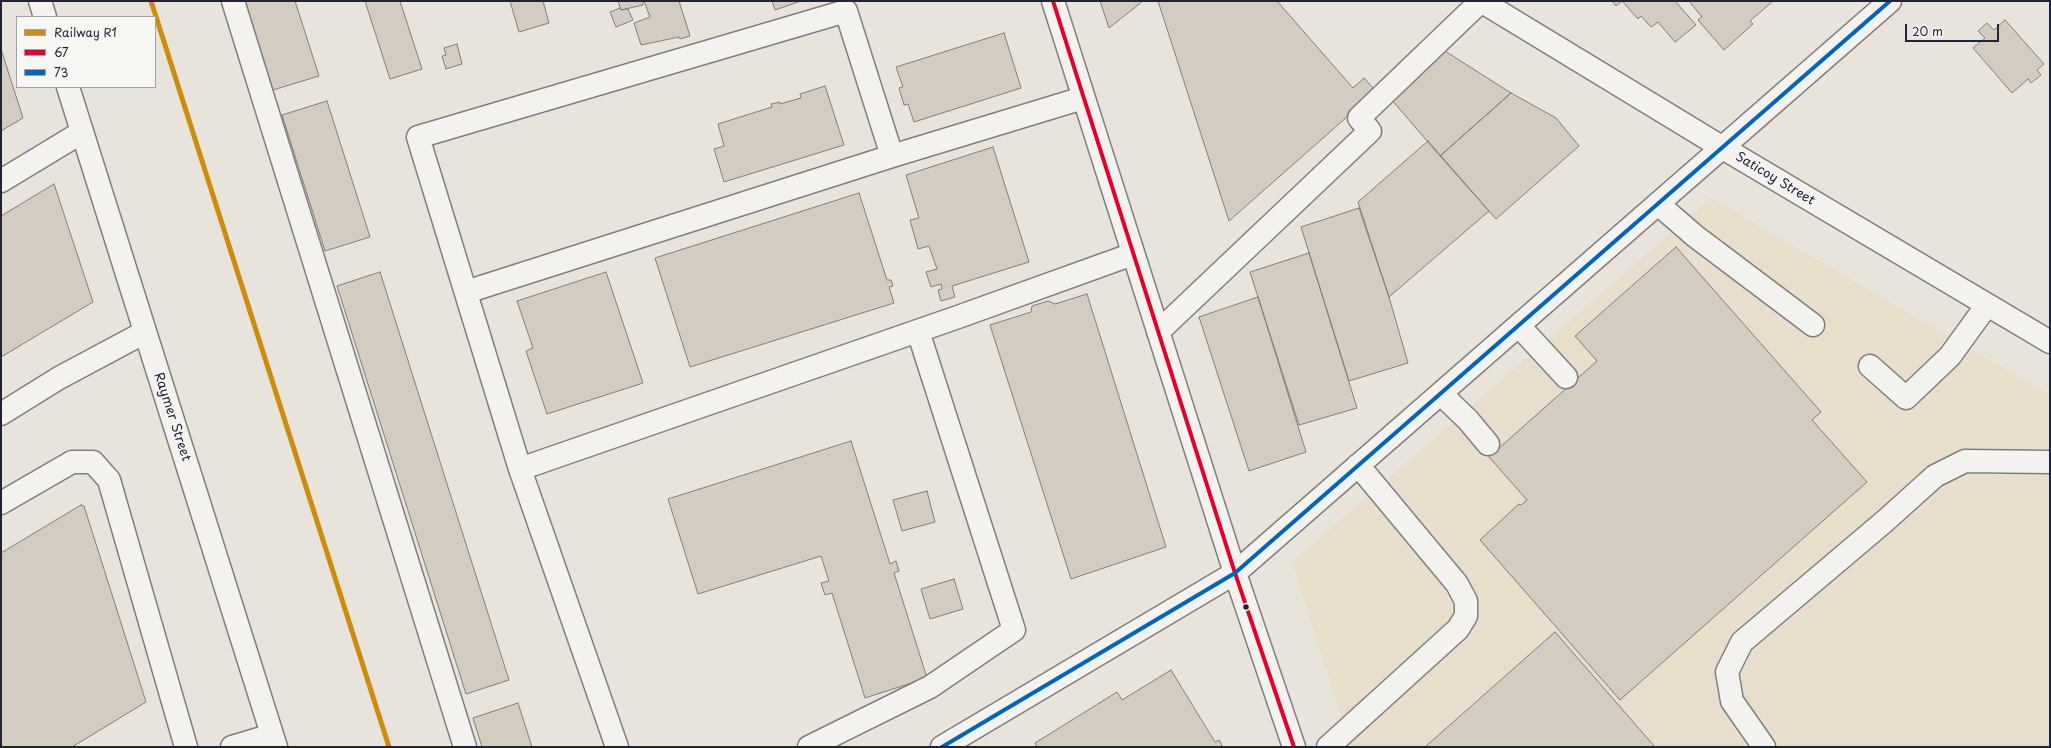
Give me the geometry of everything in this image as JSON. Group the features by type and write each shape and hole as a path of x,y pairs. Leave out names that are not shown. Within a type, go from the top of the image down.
{"street":[{"path":"40,1 46,16"},
{"path":"233,1 465,747"},
{"path":"1053,1 1235,573 1294,747"},
{"path":"1158,332 1370,131 1359,118 1481,1"},
{"name":"Saticoy Street","path":"1481,1 1722,148 2050,342"},
{"path":"942,747 968,740 1235,573 1890,1"},
{"path":"616,747 520,469 418,137 846,11 892,156"},
{"name":"Raymer Street","path":"68,88 274,741"},
{"path":"466,292 892,156 1083,98"},
{"path":"1,181 82,132"},
{"path":"1658,204 1695,236 1813,325"},
{"path":"520,469 918,331 1133,254"},
{"path":"1870,366 1906,398 1950,356 1987,305"},
{"path":"1519,326 1566,377"},
{"path":"809,747 930,687 1014,630 918,331"},
{"path":"1,414 59,378 145,332"},
{"path":"1440,394 1468,420 1488,444"},
{"path":"1764,747 1732,701 1727,672 1742,642 1885,521 1935,476 1964,461 2050,462"},
{"path":"1,503 72,462 93,462 109,480 186,747"},
{"path":"1328,747 1458,629 1466,616 1466,601 1457,584 1358,465"},
{"path":"232,747 274,741"}],"shaded area":[{"path":"1711,198 2050,395 2050,747 1351,747 1292,562"}],"building":[{"path":"245,1 295,1 319,76 273,90"},
{"path":"365,1 400,1 422,69 390,79"},
{"path":"510,1 543,1 549,23 519,32"},
{"path":"618,1 643,1 643,5 621,10"},
{"path":"644,1 679,1 690,36 641,45 634,23 650,17"},
{"path":"772,1 801,1 775,10"},
{"path":"1100,1 1143,1 1109,28"},
{"path":"1158,1 1277,1 1353,88 1364,78 1374,89 1365,101 1229,221"},
{"path":"1612,1 1622,1 1616,6"},
{"path":"1622,1 1675,1 1696,25 1675,42 1658,22 1651,27 1641,16 1638,19"},
{"path":"1689,1 1773,1 1750,21 1753,24 1724,50 1698,20 1702,17"},
{"path":"620,8 621,10 628,9 633,20 616,27 610,12"},
{"path":"2005,20 2044,64 2037,70 2041,75 2031,83 2028,79 2012,93 1973,48 1985,38 1978,31 1987,23 1994,30"},
{"path":"1004,33 1021,88 914,122 908,104 904,105 899,88 903,87 896,67"},
{"path":"457,44 462,64 446,69 442,56 446,55 444,48"},
{"path":"1,49 23,118 1,131"},
{"path":"1445,51 1511,93 1440,156 1391,99"},
{"path":"825,86 844,145 724,182 714,149 724,146 718,124 772,107 771,104 780,102 780,104 801,98 800,94"},
{"path":"1511,93 1556,118 1579,146 1496,219 1440,156"},
{"path":"327,101 370,237 325,251 282,115"},
{"path":"1428,141 1489,211 1389,297 1358,202"},
{"path":"993,147 1029,262 952,286 955,297 941,301 938,290 942,289 941,284 931,287 926,272 937,269 929,246 918,249 910,220 919,218 906,175"},
{"path":"54,184 93,302 1,357 1,216"},
{"path":"859,193 887,280 891,280 893,286 889,287 894,303 690,367 655,258"},
{"path":"1359,208 1389,297 1408,363 1349,381 1301,227"},
{"path":"1676,247 1821,412 1812,420 1867,482 1620,700 1480,540 1519,504 1521,505 1527,500 1489,457 1597,361 1575,336"},
{"path":"1309,253 1357,408 1299,425 1250,272"},
{"path":"380,272 509,680 466,694 337,286"},
{"path":"606,272 643,383 547,414 526,351 533,348 517,301"},
{"path":"1087,294 1166,547 1071,579 990,325 1031,312 1032,306 1048,301 1055,304"},
{"path":"1258,297 1306,452 1249,471 1199,317"},
{"path":"851,441 890,564 896,561 899,571 894,573 927,678 865,698 832,593 825,595 821,583 829,581 821,556 698,594 668,499"},
{"path":"927,491 935,522 902,531 893,500"},
{"path":"81,505 84,506 146,702 72,747 1,747 1,553"},
{"path":"954,579 963,609 930,619 921,589"},
{"path":"1555,632 1655,747 1425,747"},
{"path":"1171,670 1215,742 1219,740 1223,747 1037,747 1035,743 1117,692 1122,700"},
{"path":"518,703 532,747 482,747 473,718"}],"rail line":[{"name":"R1","path":"151,1 156,16"},
{"name":"R1","path":"156,17 389,747"}],"transit line":[{"name":"67","path":"1053,1 1235,573 1294,747"},
{"name":"73","path":"942,747 1235,573 1890,1"}]}
